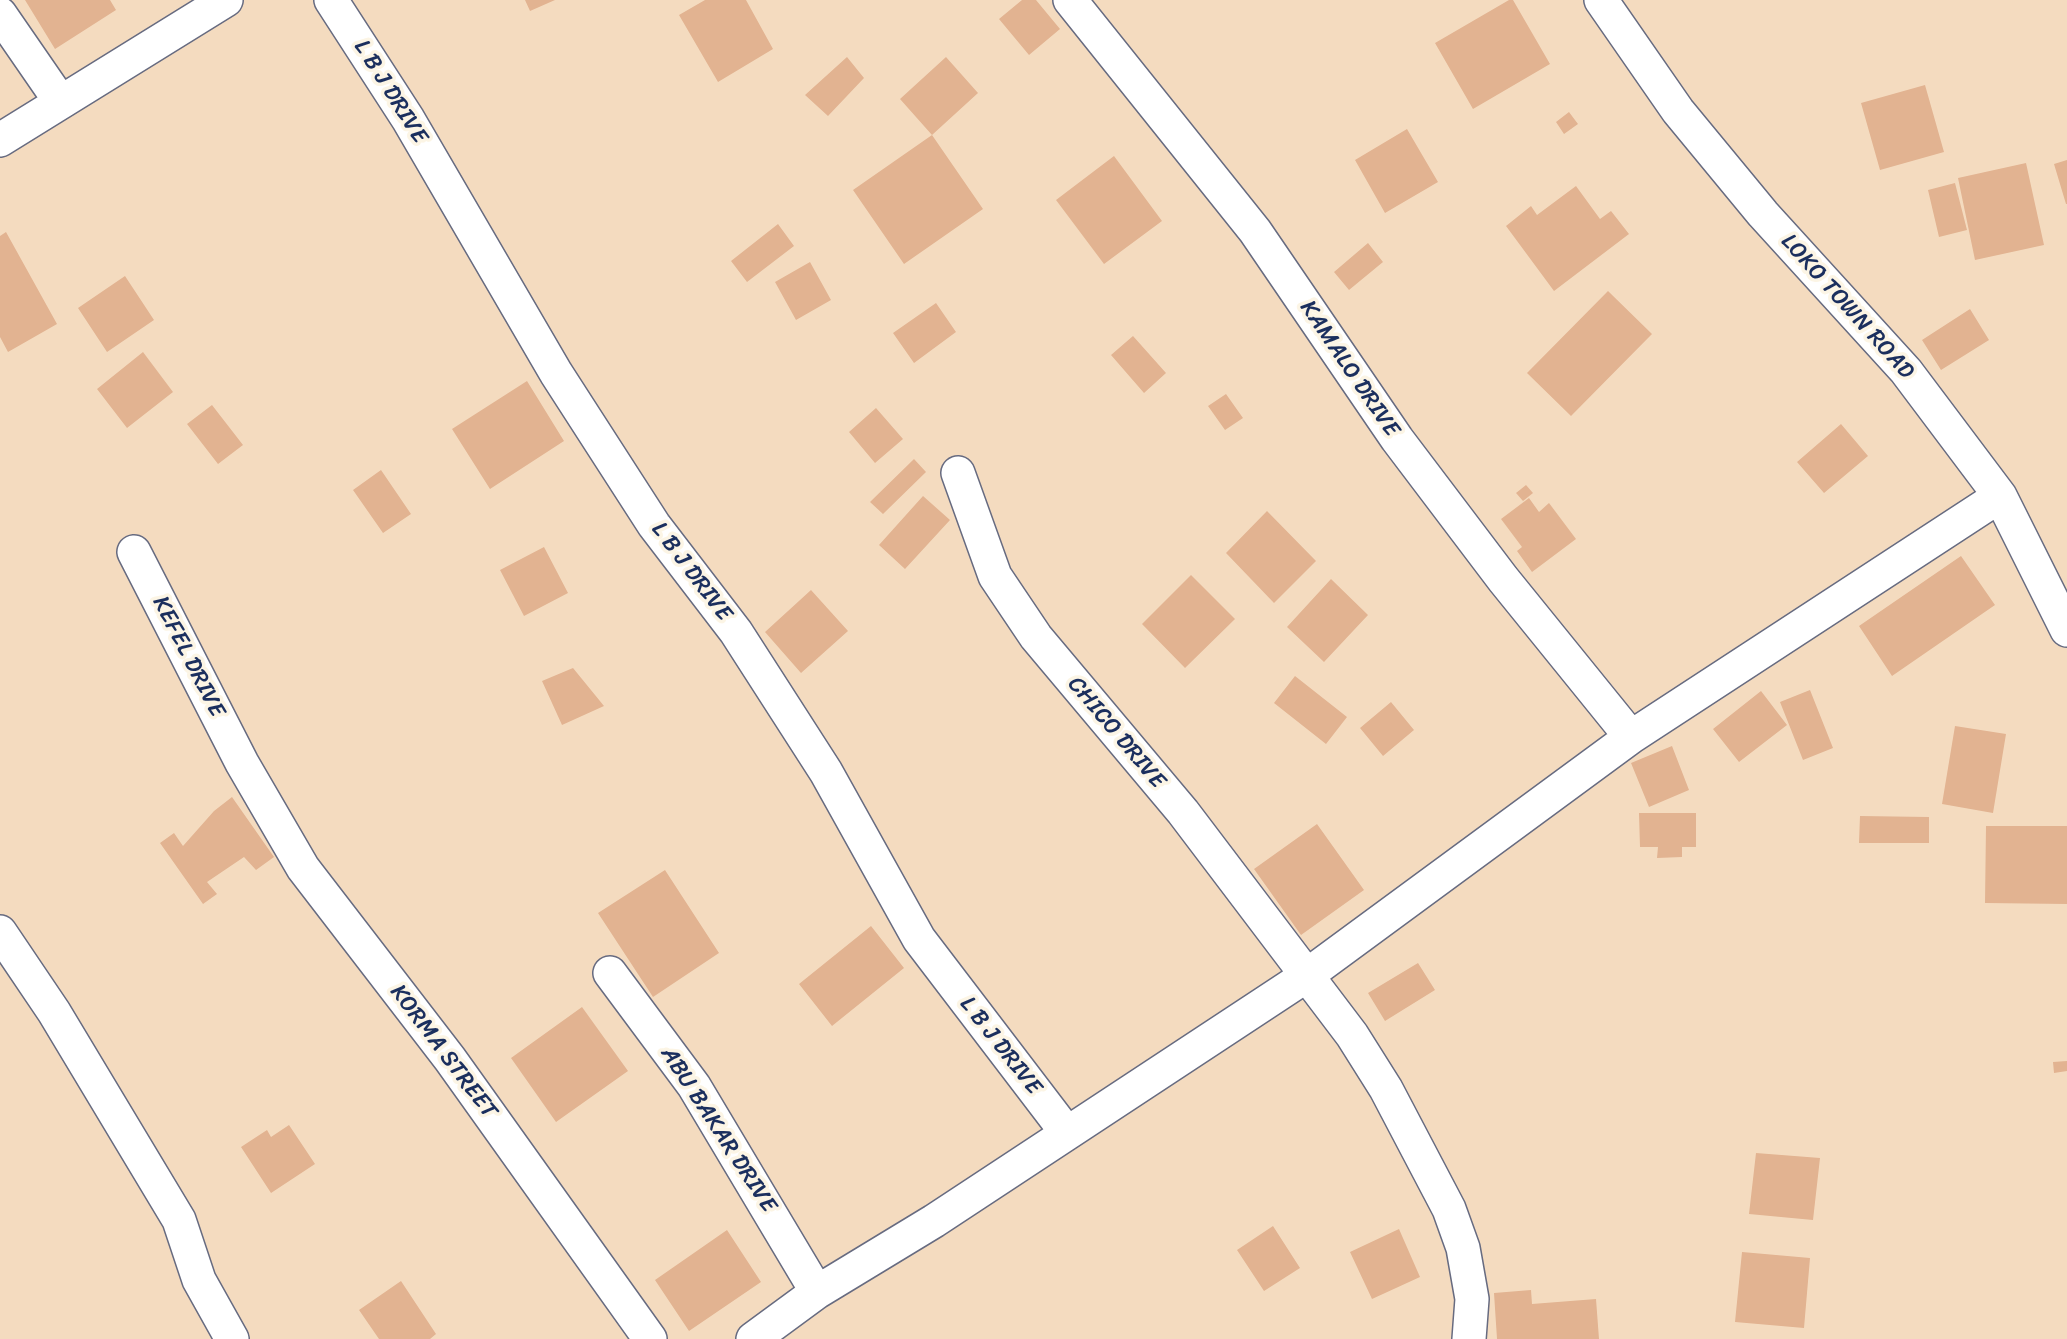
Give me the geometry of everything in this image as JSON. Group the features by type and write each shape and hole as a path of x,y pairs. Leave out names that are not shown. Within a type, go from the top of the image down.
{"street":[{"path":"0,140 226,0"},
{"name":"L B J DRIVE","path":"331,0 408,119 556,373 654,524 736,632 826,772 919,939 1067,1133"},
{"name":"KAMALO DRIVE","path":"1070,0 1255,231 1397,439 1503,579 1631,737"},
{"name":"LOKO TOWN ROAD","path":"1601,0 1678,111 1763,214 1906,371 2000,496 2067,630"},
{"path":"0,14 60,101"},
{"name":"CHICO DRIVE","path":"958,473 995,576 1036,637 1183,812 1352,1034 1386,1088 1449,1209 1469,1271 1472,1298 1469,1339"},
{"path":"753,1339 817,1292 934,1221 1306,976 1631,737 2000,496"},
{"name":"KEFEL DRIVE","path":"134,552 242,763"},
{"name":"KORMA STREET","path":"242,763 303,868 450,1059 650,1339"},
{"path":"0,932 54,1012 179,1220 199,1280 232,1339"},
{"name":"ABU BAKAR DRIVE","path":"610,973 694,1086 817,1292"}],"building":[{"path":"25,0 110,0 116,10 55,49"},
{"path":"525,0 555,0 530,11"},
{"path":"705,0 746,0 773,49 718,82 679,15"},
{"path":"1022,0 1036,0 1060,29 1029,55 999,19"},
{"path":"1513,0 1550,64 1473,109 1435,43"},
{"path":"847,57 864,78 828,116 805,95"},
{"path":"946,57 978,93 932,135 900,99"},
{"path":"1925,85 1944,152 1880,170 1861,103"},
{"path":"1569,112 1578,124 1564,134 1556,122"},
{"path":"1407,129 1438,182 1385,213 1355,160"},
{"path":"932,135 983,209 904,264 853,190"},
{"path":"1114,156 1162,221 1104,264 1056,200"},
{"path":"2067,160 2067,204 2066,204 2054,164"},
{"path":"2026,163 2044,245 1975,260 1958,178"},
{"path":"1955,183 1967,230 1939,237 1928,190"},
{"path":"1576,186 1600,219 1611,211 1629,234 1554,291 1506,226 1531,206 1537,215"},
{"path":"778,224 794,246 747,282 731,261"},
{"path":"6,232 57,324 8,352 0,337 0,236"},
{"path":"1368,243 1383,262 1349,290 1334,272"},
{"path":"810,262 831,300 796,320 775,282"},
{"path":"125,276 154,320 107,352 78,308"},
{"path":"1608,291 1652,334 1571,416 1527,373"},
{"path":"936,303 956,332 914,363 893,333"},
{"path":"1970,309 1989,340 1941,370 1922,340"},
{"path":"1133,336 1166,373 1144,393 1111,355"},
{"path":"143,352 173,392 127,428 97,389"},
{"path":"527,381 564,441 490,489 452,429"},
{"path":"1226,394 1243,418 1225,430 1208,406"},
{"path":"212,405 243,445 218,464 187,424"},
{"path":"876,408 903,439 875,463 849,432"},
{"path":"1841,424 1868,456 1824,493 1797,462"},
{"path":"914,459 926,472 883,514 870,502"},
{"path":"381,470 411,514 383,533 353,490"},
{"path":"1526,485 1533,493 1523,501 1516,493"},
{"path":"923,496 950,520 905,569 879,545"},
{"path":"1529,498 1539,512 1549,503 1576,539 1532,572 1517,551 1522,547 1501,519"},
{"path":"1267,511 1316,561 1274,603 1226,553"},
{"path":"544,547 568,593 524,616 500,570"},
{"path":"1961,556 1995,605 1892,676 1859,626"},
{"path":"1191,575 1235,619 1185,668 1142,624"},
{"path":"1331,579 1368,615 1324,662 1287,627"},
{"path":"811,590 848,631 801,673 765,632"},
{"path":"573,668 604,706 562,725 542,681"},
{"path":"1295,676 1347,717 1326,744 1274,703"},
{"path":"1810,690 1833,748 1803,760 1780,702"},
{"path":"1761,691 1787,725 1739,762 1713,729"},
{"path":"1391,702 1414,730 1383,756 1360,728"},
{"path":"1955,726 2006,734 1993,813 1942,804"},
{"path":"1672,746 1689,790 1649,807 1631,763"},
{"path":"232,797 274,857 256,870 244,857 207,882 217,894 203,904 160,843 174,833 183,846 214,811"},
{"path":"1639,813 1696,813 1696,847 1682,847 1682,857 1657,858 1658,847 1640,847"},
{"path":"1860,816 1929,817 1929,843 1859,843"},
{"path":"1317,824 1364,890 1301,935 1254,869"},
{"path":"1986,826 2067,826 2067,904 1985,903"},
{"path":"665,870 719,953 653,997 598,913"},
{"path":"871,926 904,968 832,1026 799,984"},
{"path":"1418,963 1435,990 1385,1021 1368,993"},
{"path":"582,1007 628,1071 556,1122 511,1058"},
{"path":"2067,1061 2067,1071 2054,1073 2053,1062"},
{"path":"289,1125 315,1164 271,1193 241,1147 267,1130 271,1137"},
{"path":"1756,1153 1820,1158 1813,1220 1749,1214"},
{"path":"1273,1226 1300,1268 1264,1291 1237,1250"},
{"path":"1399,1229 1420,1277 1372,1299 1350,1252"},
{"path":"727,1230 761,1282 689,1331 655,1280"},
{"path":"1742,1252 1810,1258 1804,1328 1735,1322"},
{"path":"401,1281 436,1334 430,1339 379,1339 359,1310"},
{"path":"1531,1290 1532,1304 1596,1299 1599,1339 1497,1339 1494,1293"}]}
